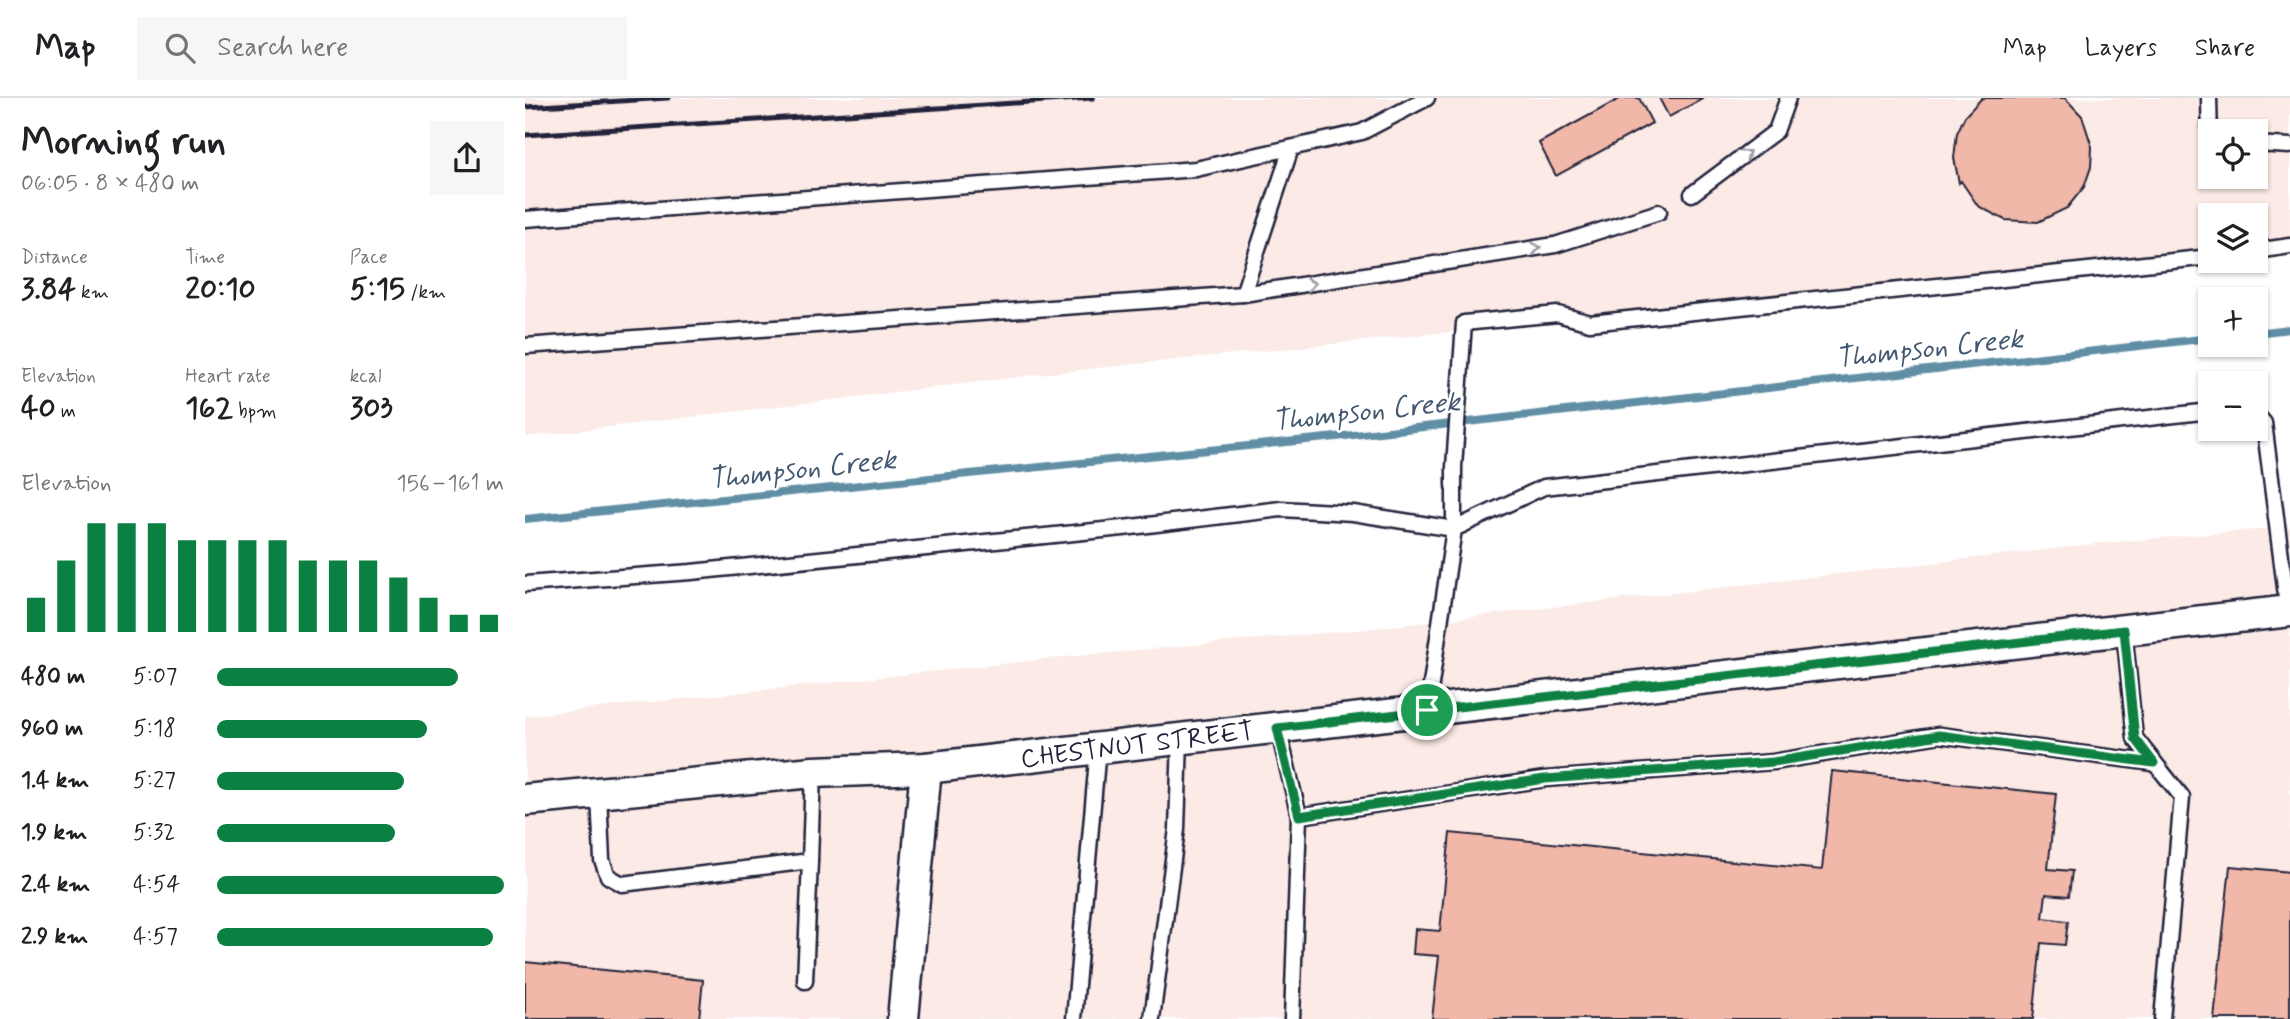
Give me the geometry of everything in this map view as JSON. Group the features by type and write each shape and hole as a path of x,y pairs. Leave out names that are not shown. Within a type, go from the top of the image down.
{"street":[{"name":"CHESTNUT STREET","path":"525,800 813,772 926,768 2289,611"},
{"path":"903,1019 926,768"}],"lane":[{"path":"525,219 1196,169 1362,132 1427,98"},
{"path":"1692,194 1776,131 1788,98"},
{"path":"2209,98 2209,119"},
{"path":"2268,145 2290,146"},
{"path":"1243,294 1291,148"},
{"path":"525,346 1243,294 1555,245 1658,212"},
{"path":"2268,250 2290,247"},
{"path":"1427,710 1454,529 1464,323 1558,314 1590,323 2198,258"},
{"path":"525,584 772,564 1281,509 1353,513 1454,529 1544,487 2198,412"},
{"path":"2266,441 2289,611"},
{"path":"2124,630 2135,738 2182,797 2162,1019"},
{"path":"1277,728 1299,816 1292,1019"},
{"path":"1299,816 1545,779 1773,762 1939,735 2154,763"},
{"path":"1152,1019 1177,829 1180,739"},
{"path":"1075,1019 1098,748"},
{"path":"805,981 813,772"},
{"path":"599,794 602,860 608,876 622,884 810,862"}],"shaded area":[{"path":"525,98 2290,98 2290,246 2268,249 2268,203 2198,203 2198,255 1059,372 525,437"},
{"path":"2290,527 2290,1019 525,1019 525,716 1055,658 1367,629 2104,543"}],"building":[{"path":"1621,98 1639,98 1652,123 1556,176 1539,143"},
{"path":"1659,98 1704,98 1669,117"},
{"path":"1982,98 2065,98 2082,116 2092,147 2091,167 2084,187 2067,208 2038,222 2005,220 1978,206 1961,181 1959,183 1954,158 1957,133 1965,116"},
{"path":"1832,771 2056,794 2048,869 2072,871 2069,896 2046,894 2043,918 2068,921 2065,945 2041,943 2033,1019 1432,1019 1439,956 1413,954 1415,929 1440,931 1450,833 1822,870"},
{"path":"2230,866 2290,872 2290,1019 2214,1019"},
{"path":"525,962 703,980 699,1019 525,1019"}],"waterway":[{"name":"Thompson Creek","path":"2268,332 2290,329"},
{"name":"Thompson Creek","path":"525,519 1336,437 2198,339"}],"railway":[{"path":"525,107 668,98"},
{"path":"525,135 1093,98"}],"route":[{"path":"2124,630 2135,738 2154,763 1939,735 1773,762 1545,779 1299,816 1277,728 1427,710 2124,630"}]}
